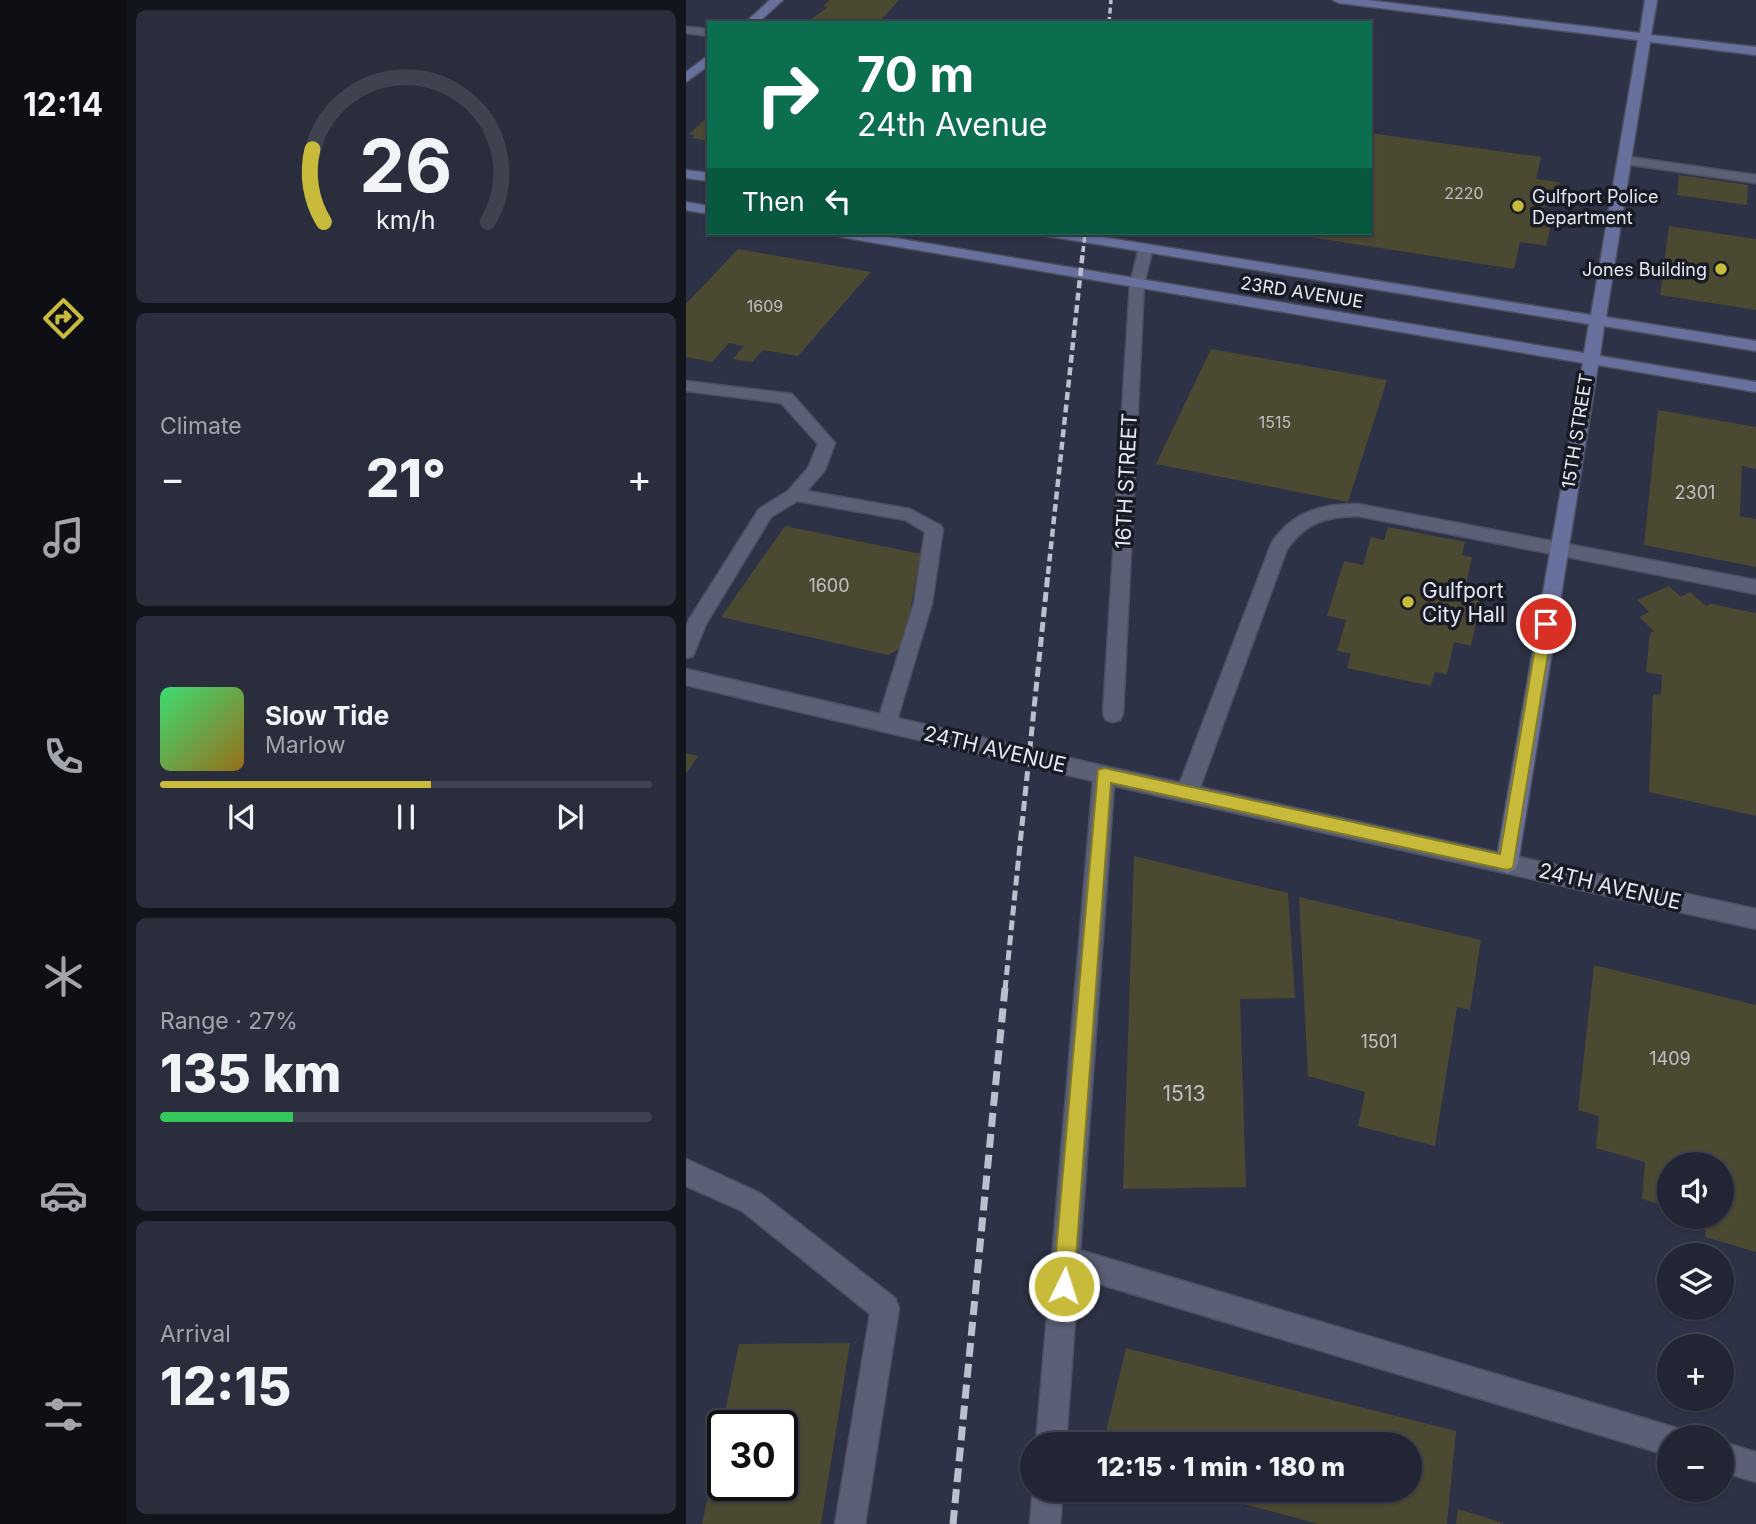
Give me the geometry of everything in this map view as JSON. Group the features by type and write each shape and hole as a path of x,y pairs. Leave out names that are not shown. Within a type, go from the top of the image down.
{"street":[{"path":"753,21 777,0"},
{"path":"1339,0 1756,51"},
{"name":"15TH STREET","path":"1507,863 1595,321 1651,0"},
{"path":"686,30 707,33"},
{"path":"686,78 707,61"},
{"path":"1623,160 1756,179"},
{"path":"686,174 707,177"},
{"path":"686,206 707,210"},
{"name":"23RD AVENUE","path":"853,235 1756,387"},
{"name":"23RD AVENUE","path":"1065,235 1756,346"},
{"name":"16TH STREET","path":"1112,714 1138,284 1146,248"},
{"path":"686,386 786,398 827,443 816,470 794,495 765,513 697,623 686,651"},
{"path":"794,495 911,515 934,529 923,603 887,724"},
{"path":"1187,793 1278,547 1292,526 1314,514 1333,510 1358,510 1756,587"},
{"name":"24TH AVENUE","path":"686,677 1104,775 1756,919"},
{"path":"1052,1432 1104,775"},
{"path":"686,1172 751,1202 885,1308 850,1524"},
{"path":"1066,1260 1657,1437"},
{"path":"1734,1461 1756,1467"},
{"path":"1045,1524 1047,1502"}],"building":[{"path":"830,0 899,0 882,19 888,21 809,21 828,7 823,6"},
{"path":"707,118 707,141 692,138 695,135 689,134"},
{"path":"1372,133 1541,157 1536,179 1560,182 1555,206 1545,205 1541,220 1552,222 1546,246 1520,242 1514,269 1297,235 1372,235"},
{"path":"1679,175 1748,185 1747,205 1677,195"},
{"path":"1669,226 1756,239 1756,310 1660,295"},
{"path":"738,249 871,272 798,356 763,350 752,362 733,359 744,346 729,343 712,362 686,357 686,304"},
{"path":"1211,349 1387,380 1348,502 1156,464"},
{"path":"1658,410 1756,427 1756,469 1742,466 1740,516 1756,519 1756,567 1644,545"},
{"path":"785,526 921,554 903,647 888,655 721,617"},
{"path":"1388,527 1465,542 1462,555 1472,557 1466,586 1483,589 1471,646 1454,642 1447,674 1435,672 1431,686 1347,668 1351,654 1337,651 1346,620 1327,616 1344,561 1363,565 1371,537 1384,540"},
{"path":"1669,586 1681,597 1690,592 1706,606 1711,604 1756,613 1756,816 1649,792 1653,694 1661,695 1662,675 1646,672 1650,633 1654,631 1639,617 1649,612 1637,600"},
{"path":"686,753 698,756 686,774"},
{"path":"1134,856 1288,893 1295,998 1240,999 1246,1187 1123,1189"},
{"path":"1299,897 1481,940 1470,1010 1457,1007 1435,1146 1358,1126 1365,1092 1308,1076"},
{"path":"1594,965 1756,1005 1756,1252 1734,1246 1734,1243 1705,1237 1705,1229 1734,1229 1734,1152 1657,1152 1657,1203 1642,1199 1645,1162 1596,1148 1599,1116 1578,1110"},
{"path":"850,1343 821,1524 702,1524 707,1501 798,1501 798,1410 725,1410 739,1344"},
{"path":"1126,1348 1456,1431 1447,1524 1319,1524 1236,1502 1422,1502 1422,1432 1106,1432"},
{"path":"1458,1509 1503,1523 1503,1524 1456,1524"}],"railway":[{"path":"1109,21 1111,0"},
{"path":"1083,252 1085,235"},
{"path":"1048,574 1083,250"},
{"path":"1005,990 1048,573"},
{"path":"953,1524 1005,988"}],"place":[{"name":"Gulfport Police Department","path":"1518,206"},
{"name":"Jones Building","path":"1721,269"},
{"name":"Gulfport City Hall","path":"1408,602"}],"route":[{"path":"1064,1286 1104,775 1507,863 1546,624"}]}
